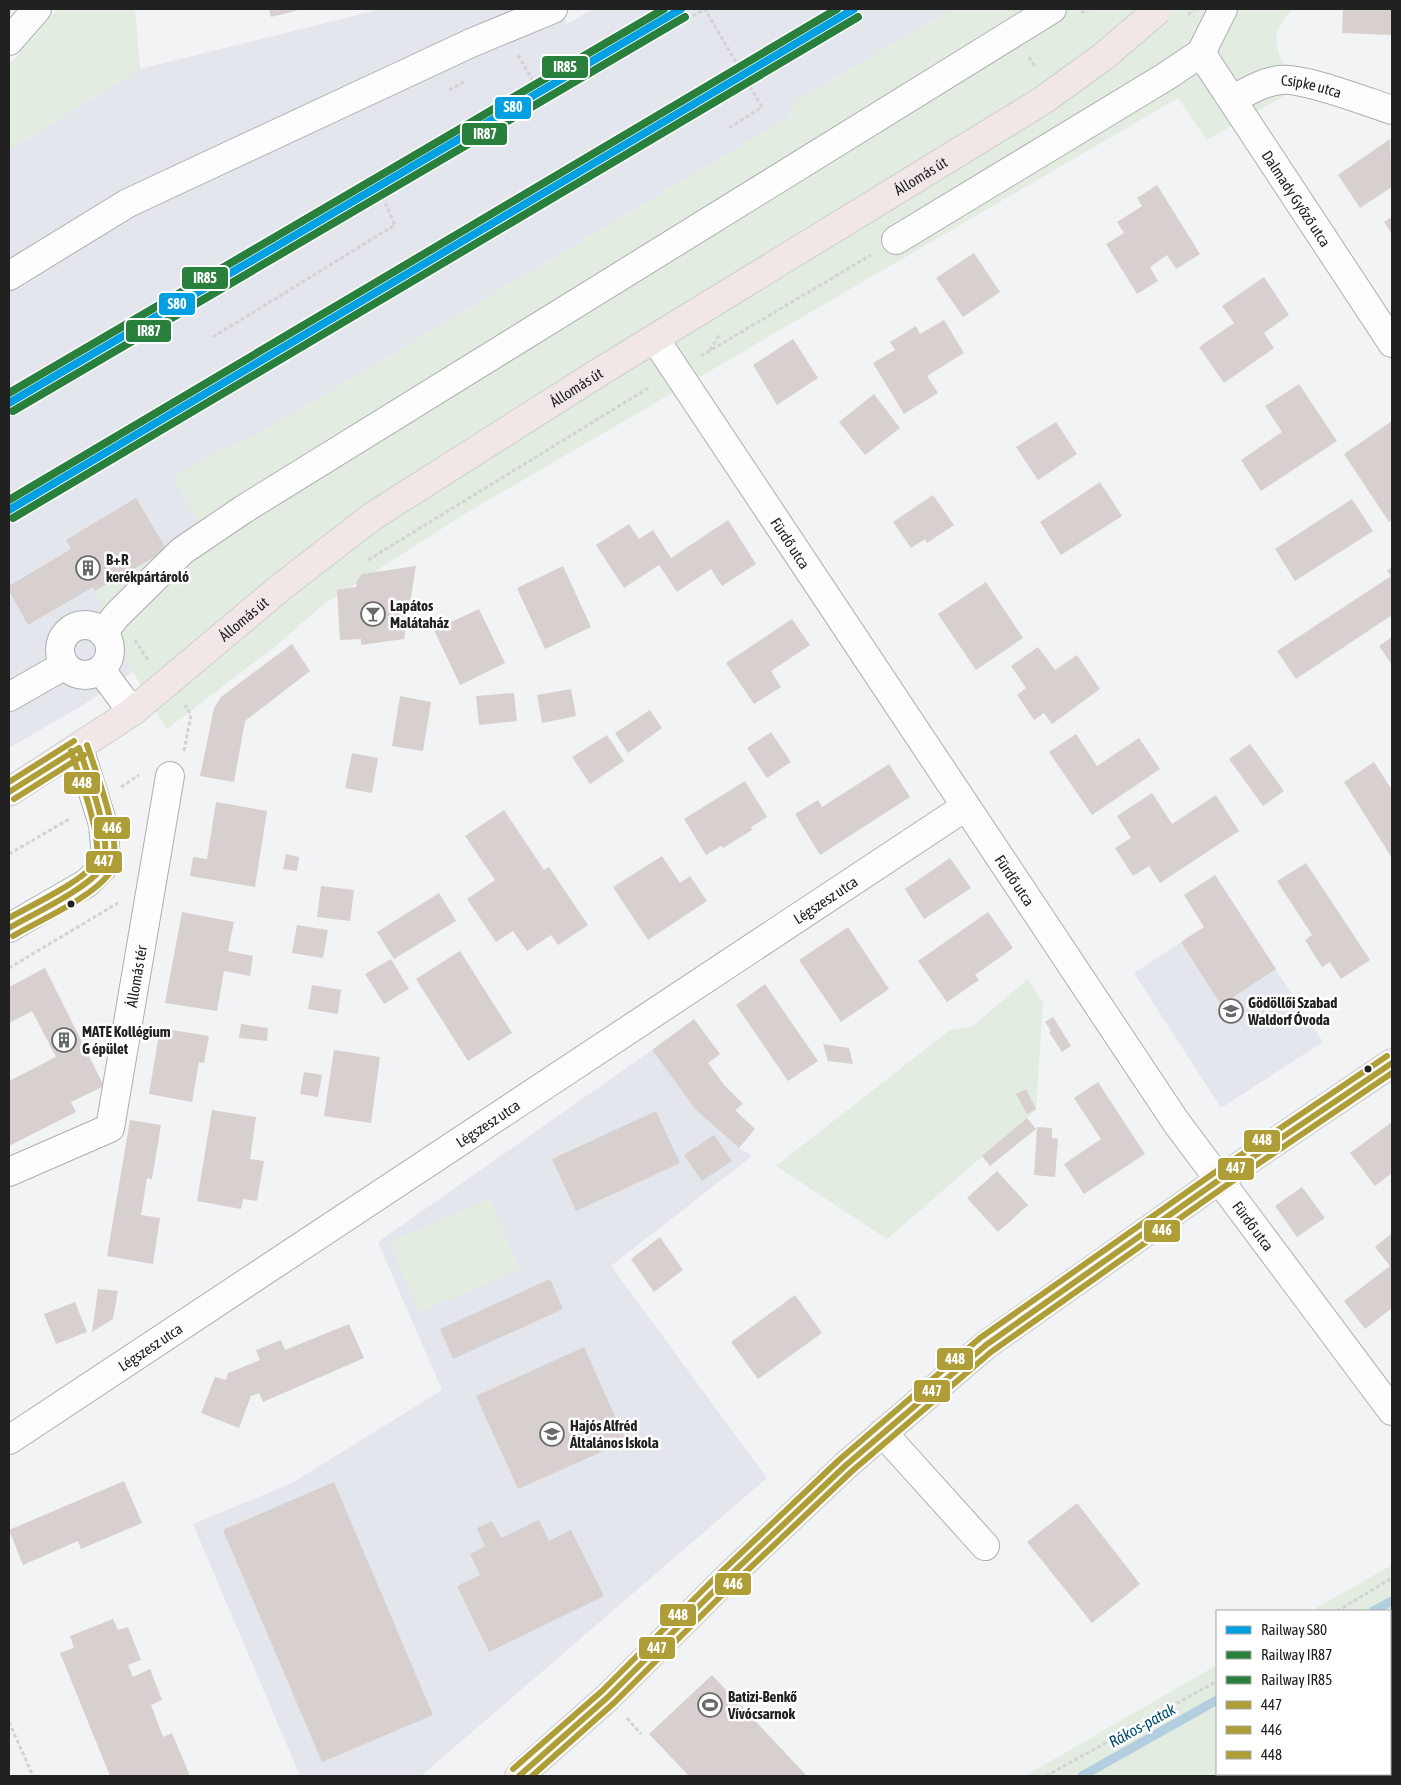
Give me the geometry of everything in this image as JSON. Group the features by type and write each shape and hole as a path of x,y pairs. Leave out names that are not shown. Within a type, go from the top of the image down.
{"main road":[{"name":"Állomás út","path":"9,792 132,712 281,588 373,516 598,373 1042,101 1104,56 1160,9"},
{"path":"519,1776 608,1697 732,1573 883,1433 986,1345 1219,1180 1392,1063"}],"street":[{"path":"9,41 37,9"},
{"path":"9,276 128,203 471,43 553,9"},
{"path":"103,633 117,615 182,551 244,509 1052,9"},
{"path":"896,240 1165,77 1201,53 1223,9"},
{"name":"Dalmady Győző utca","path":"1201,53 1234,100 1392,343"},
{"name":"Csipke utca","path":"1234,100 1264,83 1281,80 1324,89 1392,110"},
{"name":"Fürdő utca","path":"655,339 1176,1122 1392,1410"},
{"path":"81,625 93,626 103,633 110,645 109,658 101,670 87,676 73,673 65,666 59,650 62,639 70,629 81,625"},
{"path":"9,697 65,666"},
{"path":"101,670 132,712"},
{"path":"9,928 87,883 102,868 106,858 106,842 97,803 79,748"},
{"name":"Állomás tér","path":"9,1172 110,1128 170,776"},
{"name":"Légszesz utca","path":"9,1440 965,807"},
{"path":"883,1433 985,1546"}],"path":[{"path":"213,337 395,225 382,196 705,9 762,107 729,128"},
{"path":"1024,50 1038,71"},
{"path":"516,52 545,102"},
{"path":"449,90 466,80"},
{"path":"710,351 896,240"},
{"path":"365,562 677,370"},
{"path":"185,744 192,715 186,706 194,700"},
{"path":"9,854 97,803"},
{"path":"1339,1610 1392,1578"},
{"path":"1046,1776 1216,1682"},
{"path":"9,1722 34,1776"}],"shaded area":[{"path":"58,9 135,9 140,69 9,150 9,65"},
{"path":"382,9 559,9 567,24 593,9 953,9 796,101 788,118 254,437 219,450 174,479 200,525 96,592 133,672 80,707 9,748 9,150 140,69"},
{"path":"953,9 1292,9 1281,24 1276,36 1276,43 1281,58 1285,67 1319,76 1207,140 1178,98 468,512 324,604 277,645 167,729 133,672 95,591 200,525 173,478 219,450 254,437 788,118 796,101"},
{"name":"Gödöllői Szabad Waldorf Óvoda","path":"1235,907 1323,1042 1221,1108 1134,973"},
{"path":"1028,979 1043,1003 1036,1110 887,1239 776,1166 950,1030 973,1026"},
{"name":"Hajós Alfréd Általános Iskola","path":"652,1050 696,1110 739,1148 752,1156 611,1266 767,1478 421,1776 300,1776 193,1524 292,1483 442,1390 378,1242"},
{"path":"490,1199 520,1270 419,1312 389,1242"},
{"path":"1392,1565 1392,1643 1391,1610 1313,1610"},
{"path":"1216,1666 1216,1775 1366,1776 1025,1776"}],"building":[{"path":"269,9 303,9 271,17"},
{"path":"1343,9 1392,9 1392,35 1342,33"},
{"path":"1390,139 1392,187 1360,208 1338,175"},
{"path":"1157,185 1200,254 1176,269 1167,255 1150,267 1158,281 1137,294 1106,244 1124,233 1117,222 1142,206 1137,198"},
{"path":"1392,217 1392,234 1384,222"},
{"path":"974,253 1000,292 963,317 936,278"},
{"path":"1264,277 1289,315 1264,333 1274,348 1224,383 1199,347 1234,323 1222,306"},
{"path":"944,320 964,353 927,376 938,393 904,414 873,363 895,350 890,342 916,326 920,334"},
{"path":"793,339 818,378 777,405 753,365"},
{"path":"1299,384 1337,441 1261,491 1241,460 1282,432 1265,406"},
{"path":"874,394 900,428 865,455 839,422"},
{"path":"1392,421 1392,520 1389,522 1344,454"},
{"path":"1056,422 1077,454 1038,480 1016,447"},
{"path":"1100,482 1122,516 1061,555 1040,522"},
{"path":"933,495 954,525 927,543 925,539 911,548 893,522"},
{"name":"B+R kerékpártároló","path":"136,498 167,550 95,591 93,587 28,625 9,591 9,586 71,549 66,540"},
{"path":"1352,499 1373,531 1295,581 1275,549"},
{"path":"728,520 756,564 722,586 711,569 677,592 659,565 624,588 596,545 629,524 639,539 653,530 671,558"},
{"name":"Lapátos Malátaház","path":"416,566 404,639 361,645 361,639 340,640 337,590 356,587 357,581 362,574"},
{"path":"563,566 591,627 545,649 517,588"},
{"path":"1392,567 1392,615 1296,679 1277,651 1391,576 1387,571"},
{"path":"986,582 1023,638 976,670 938,614"},
{"path":"479,609 505,663 460,685 434,630"},
{"path":"792,619 810,645 771,671 781,687 754,704 726,663"},
{"path":"1392,637 1392,665 1379,646"},
{"path":"292,644 310,671 245,721 234,782 200,776 214,708 221,697"},
{"path":"1038,647 1055,670 1077,655 1100,689 1052,724 1044,713 1034,720 1017,695 1026,688 1011,666"},
{"path":"571,689 576,716 542,723 537,695"},
{"path":"514,693 517,721 479,725 476,696"},
{"path":"400,696 431,702 423,751 392,746"},
{"path":"650,710 662,728 628,753 615,733"},
{"path":"771,732 791,762 767,778 747,748"},
{"path":"1076,734 1097,766 1139,738 1160,769 1092,815 1049,752"},
{"path":"607,735 624,761 590,784 572,757"},
{"path":"1250,744 1284,791 1263,806 1229,759"},
{"path":"352,753 378,758 372,793 345,788"},
{"path":"1374,762 1392,790 1392,858 1344,782"},
{"path":"889,764 910,797 820,855 795,814 818,800 822,807"},
{"path":"745,781 767,817 751,827 752,830 723,848 721,846 706,855 684,819"},
{"path":"1152,793 1172,824 1216,795 1239,831 1160,883 1149,866 1133,876 1115,848 1131,838 1117,816"},
{"path":"216,802 267,811 255,887 190,876 193,857 207,859"},
{"path":"504,810 544,870 549,867 588,925 558,945 551,935 527,951 513,931 496,942 467,899 495,880 465,836"},
{"path":"286,854 299,857 297,871 283,869"},
{"path":"662,856 680,883 690,876 707,901 648,940 613,887"},
{"path":"950,858 971,888 924,919 905,889"},
{"path":"1306,863 1370,960 1341,979 1330,962 1322,967 1305,940 1312,935 1277,881"},
{"path":"1215,875 1276,969 1221,1005 1181,942 1204,927 1184,895"},
{"path":"321,886 354,890 350,921 317,917"},
{"path":"439,893 456,921 394,959 377,932"},
{"path":"182,912 234,922 228,951 253,956 250,976 224,971 217,1011 165,1003"},
{"path":"988,912 1013,948 975,975 979,980 947,1002 918,961"},
{"path":"297,925 328,930 323,958 292,953"},
{"path":"848,927 889,989 841,1022 799,960"},
{"path":"460,951 512,1033 468,1061 416,979"},
{"path":"391,959 409,989 384,1004 365,974"},
{"name":"MATE Kollégium G épület","path":"45,968 104,1086 71,1102 76,1112 9,1146 9,1081 56,1057 32,1011 9,1023 9,987"},
{"path":"765,984 818,1061 788,1081 736,1005"},
{"path":"312,985 341,990 338,1014 308,1009"},
{"path":"1053,1017 1071,1046 1062,1052 1045,1022"},
{"path":"694,1019 720,1054 708,1063 725,1086 743,1104 735,1110 755,1129 739,1148 696,1110 652,1050"},
{"path":"241,1024 268,1028 267,1041 239,1038"},
{"path":"160,1028 209,1036 204,1063 199,1062 192,1102 149,1094"},
{"path":"823,1044 849,1048 853,1064 828,1061"},
{"path":"334,1050 380,1057 371,1123 324,1116"},
{"path":"304,1072 322,1075 318,1097 300,1094"},
{"path":"1098,1082 1145,1154 1084,1194 1064,1164 1101,1139 1074,1098"},
{"path":"1026,1089 1036,1109 1027,1114 1016,1094"},
{"path":"212,1110 256,1117 250,1159 264,1161 257,1201 243,1199 241,1209 197,1201"},
{"path":"656,1111 680,1163 576,1211 552,1159"},
{"path":"1027,1118 1036,1129 990,1166 982,1156"},
{"path":"130,1120 161,1125 152,1179 147,1178 141,1215 160,1218 153,1264 107,1256"},
{"path":"1392,1122 1392,1173 1375,1186 1350,1153"},
{"path":"1037,1127 1052,1128 1052,1138 1058,1139 1055,1177 1034,1175"},
{"path":"714,1135 732,1161 702,1181 684,1155"},
{"path":"997,1171 1028,1205 998,1232 967,1198"},
{"path":"1302,1187 1325,1218 1297,1237 1275,1206"},
{"path":"1392,1233 1392,1308 1365,1329 1344,1301 1390,1266 1375,1247"},
{"path":"660,1237 683,1270 654,1292 631,1259"},
{"path":"550,1279 563,1309 453,1359 440,1329"},
{"path":"98,1289 118,1291 113,1319 92,1332"},
{"path":"795,1295 822,1333 758,1379 731,1342"},
{"path":"75,1302 87,1332 56,1344 44,1314"},
{"path":"349,1324 364,1358 263,1402 259,1393 251,1396 239,1428 201,1413 215,1377 226,1380 228,1373 260,1360 256,1350 281,1340 285,1350"},
{"path":"584,1347 626,1441 518,1489 476,1396"},
{"path":"124,1481 142,1523 81,1549 78,1541 23,1565 9,1530"},
{"path":"334,1482 433,1715 322,1762 223,1530"},
{"path":"1077,1503 1140,1584 1092,1623 1027,1542"},
{"path":"539,1520 549,1541 571,1530 604,1596 489,1652 457,1586 480,1575 470,1554 485,1546 477,1528 492,1521 501,1538"},
{"path":"113,1619 118,1630 128,1627 141,1660 128,1665 133,1677 150,1669 162,1700 151,1705 163,1737 172,1733 190,1776 110,1776 60,1653 74,1648 70,1636"},
{"path":"1391,1672 1392,1776 1379,1776 1391,1775"},
{"name":"Batizi-Benkő Vívócsarnok","path":"712,1675 807,1776 689,1776 649,1734"}],"waterway":[{"name":"Rákos-patak","path":"1375,1610 1392,1601"},
{"name":"Rákos-patak","path":"1082,1776 1216,1701"}],"rail line":[{"name":"IR85","path":"9,393 664,9"},
{"name":"S80","path":"9,403 681,9"},
{"name":"IR85","path":"9,500 837,9"},
{"name":"S80","path":"9,510 854,9"},
{"name":"IR87","path":"13,411 685,17"},
{"name":"IR87","path":"13,518 858,17"}],"transit line":[{"name":"448","path":"9,782 74,741"},
{"name":"446","path":"13,936 90,892 109,874 114,862 114,847 108,811 87,745"},
{"name":"447","path":"9,792 79,748"},
{"name":"447","path":"9,928 74,892 96,875 102,867 105,856 103,826 79,748"},
{"name":"448","path":"9,918 69,885 90,869 95,862 97,853 94,824 71,751"},
{"name":"446","path":"14,799 84,755"},
{"name":"448","path":"513,1769 602,1691 719,1574 839,1460 980,1338 1214,1173 1387,1056"},
{"name":"447","path":"519,1776 608,1697 725,1580 845,1466 986,1345 1219,1180 1392,1063"},
{"name":"446","path":"532,1776 614,1703 731,1586 851,1472 991,1352 1224,1187 1392,1073"}],"place":[{"name":"B+R kerékpártároló","path":"88,568"},
{"name":"Lapátos Malátaház","path":"373,614"},
{"name":"Gödöllői Szabad Waldorf Óvoda","path":"1231,1011"},
{"name":"MATE Kollégium G épület","path":"64,1040"},
{"name":"Hajós Alfréd Általános Iskola","path":"552,1434"},
{"name":"Batizi-Benkő Vívócsarnok","path":"710,1705"}]}
